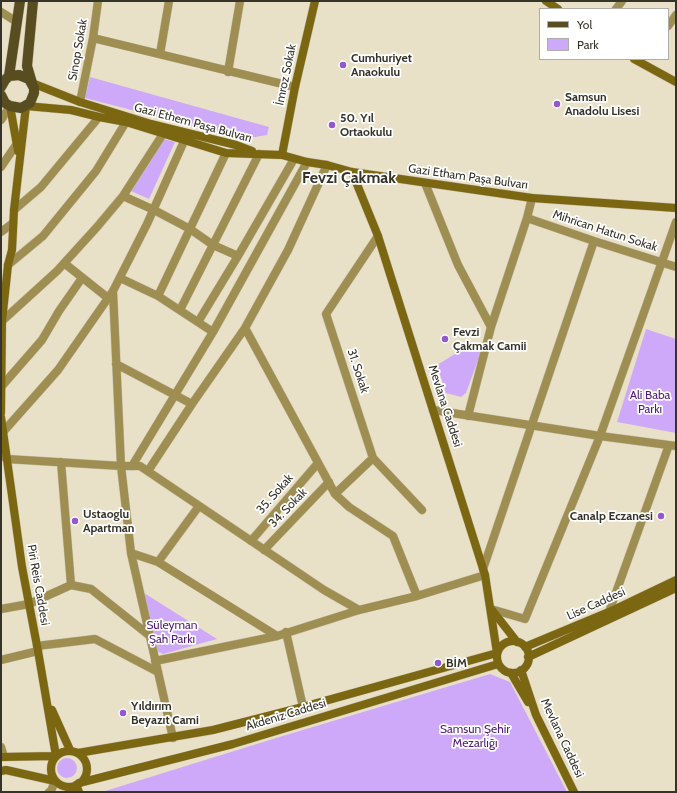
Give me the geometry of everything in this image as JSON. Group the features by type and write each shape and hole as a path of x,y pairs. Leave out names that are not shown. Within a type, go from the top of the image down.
{"main road":[{"path":"1,87 5,80 20,1"},
{"path":"1,413 4,280 12,250 19,158 26,106 32,98 34,88 27,66 33,1"},
{"name":"İmroz Sokak","path":"282,155 295,87 315,1"},
{"path":"643,61 676,82"},
{"path":"5,76 24,76 32,83"},
{"name":"Gazi Ethem Paşa Bulvarı","path":"32,83 80,102 151,124 236,145 258,154"},
{"path":"1,97 10,106 20,108 26,106"},
{"path":"10,106 19,158"},
{"name":"Gazi Ethem Paşa Bulvarı","path":"26,106 71,110 126,122 163,134 185,139 226,153 258,154"},
{"name":"Gazi Etham Paşa Bulvarı","path":"258,154 282,155 352,172 532,198 676,208"},
{"name":"Mevlana Caddesi","path":"352,172 378,236 484,572 497,653"},
{"name":"Piri Reis Caddesi","path":"1,417 4,457 56,756"},
{"name":"Lise Caddesi","path":"525,647 609,612 676,580"},
{"name":"Lise Caddesi","path":"528,657 676,588"},
{"path":"491,609 517,642 525,647 528,662 521,670 511,673"},
{"path":"517,642 507,642 502,645 497,653 498,664 506,671 511,673 536,715"},
{"name":"Akdeniz Caddesi","path":"78,754 213,730 303,707 497,653"},
{"name":"Akdeniz Caddesi","path":"78,787 233,744 498,664"},
{"name":"Mevlana Caddesi","path":"521,670 536,715 574,792"},
{"path":"46,698 70,750"},
{"path":"55,781 51,770 51,764 56,756 63,751 70,750 78,754 85,760 87,766 84,777 78,787 69,792"},
{"path":"2,757 56,756"},
{"path":"1,771 6,770 55,781 65,786 78,787"}],"street":[{"name":"Sinop Sokak","path":"80,102 93,38 98,1"},
{"path":"160,54 168,1"},
{"path":"228,72 240,1"},
{"path":"1,12 17,22"},
{"path":"669,25 676,15"},
{"path":"93,38 228,72 295,87"},
{"path":"1,120 10,106"},
{"path":"14,210 42,186 99,117"},
{"path":"8,265 44,236 96,171 126,122"},
{"path":"2,322 64,263 123,196 163,134"},
{"path":"3,432 58,370 111,294 154,210 185,139"},
{"path":"1,167 16,145"},
{"path":"158,296 226,153"},
{"path":"180,310 258,154"},
{"path":"198,322 294,159"},
{"path":"132,466 213,332 307,162"},
{"path":"148,471 245,328 288,250 326,165"},
{"path":"425,183 458,265 491,327"},
{"path":"123,196 154,210 190,229 213,244 238,256"},
{"path":"468,416 491,327 527,218 532,198"},
{"name":"Mihrican Hatun Sokak","path":"527,218 676,267"},
{"path":"491,609 525,619 600,436 676,222"},
{"path":"1,232 13,223"},
{"name":"31. Sokak","path":"378,236 326,314 373,458 422,510"},
{"path":"155,661 277,636 358,610 416,596 484,572 531,426 594,241"},
{"path":"64,263 82,278 111,294"},
{"path":"1,388 42,340 58,311 82,278"},
{"path":"120,278 158,296 213,332"},
{"path":"111,294 121,466 130,553 173,738"},
{"path":"245,328 335,494 349,507 393,536 416,596"},
{"path":"116,364 192,404"},
{"path":"433,410 531,426 673,445 609,612"},
{"path":"4,457 121,466 140,466 324,590 358,610"},
{"path":"335,494 373,458"},
{"path":"61,462 71,585"},
{"name":"35. Sokak","path":"251,541 318,463"},
{"name":"34. Sokak","path":"264,550 329,482"},
{"path":"158,562 199,506"},
{"path":"130,553 158,562 277,636"},
{"path":"1,609 29,604 71,585 91,589 150,636"},
{"path":"286,632 303,707"},
{"path":"1,660 38,648 95,639 158,672"},
{"path":"1,747 2,757"},
{"path":"49,792 51,791 55,781"}],"green space":[{"path":"90,77 269,127 267,135 244,139 85,98"},
{"path":"164,139 175,142 149,199 131,191"},
{"name":"Ali Baba Parkı","path":"646,329 676,339 676,433 617,422"},
{"path":"478,343 481,352 466,393 461,397 446,393 437,365 468,346"},
{"name":"Süleyman Şah Parkı","path":"144,593 217,639 163,654 157,651"},
{"name":"Samsun Şehir Mezarlığı","path":"490,674 510,682 567,792 102,792 276,738"},
{"path":"67,758 74,761 77,768 74,775 67,778 60,775 57,768 60,761"}],"place":[{"name":"Cumhuriyet Anaokulu","path":"343,65"},
{"name":"Samsun Anadolu Lisesi","path":"557,104"},
{"name":"50. Yıl Ortaokulu","path":"332,125"},
{"name":"Fevzi Çakmak Camii","path":"445,339"},
{"name":"Canalp Eczanesi","path":"661,516"},
{"name":"Ustaoglu Apartman","path":"75,521"},
{"name":"BİM","path":"438,663"},
{"name":"Yıldırım Beyazıt Cami","path":"123,713"}],"district":[{"name":"Fevzi Çakmak","path":"349,178"}]}
